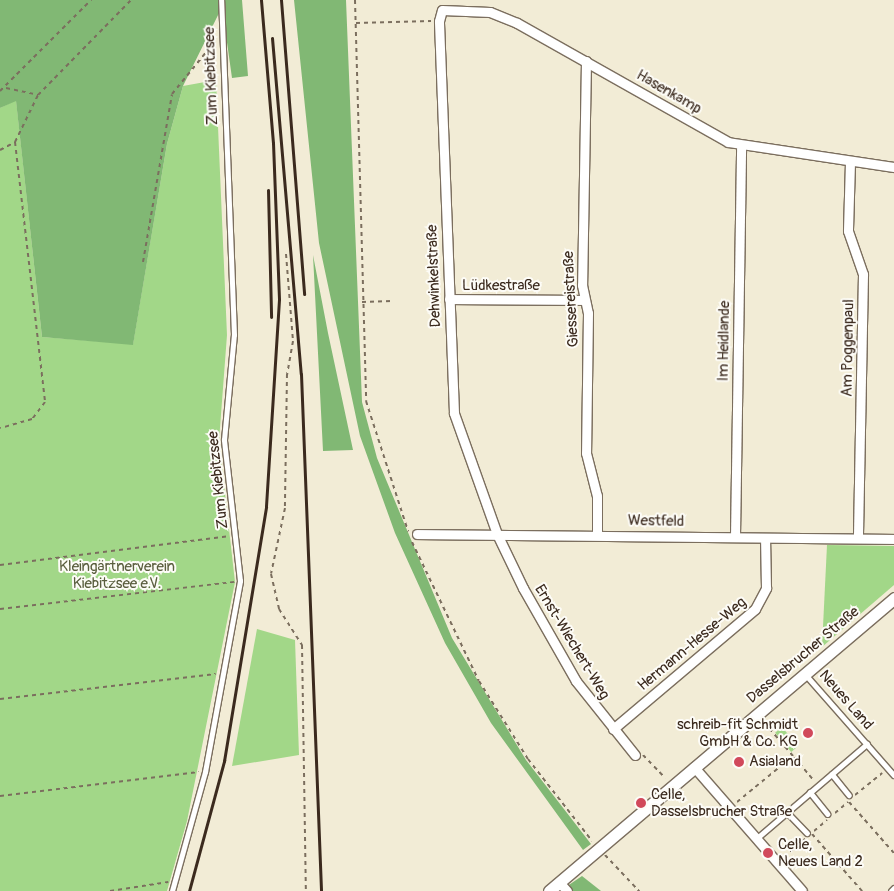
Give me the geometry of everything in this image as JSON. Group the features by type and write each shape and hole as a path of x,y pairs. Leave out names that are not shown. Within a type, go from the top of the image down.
{"street":[{"name":"Dehwinkelstraße","path":"442,10 439,21 454,413 497,534"},
{"name":"Hasenkamp","path":"442,10 490,12 586,61 741,146 850,162 894,166"},
{"name":"Giessereistraße","path":"586,61 584,300 588,314 586,453 597,496 597,534"},
{"name":"Im Heidlande","path":"735,536 741,146"},
{"name":"Am Poggenpaul","path":"850,162 848,231 862,274 858,538"},
{"name":"Lüdkestraße","path":"449,299 584,300"},
{"name":"Westfeld","path":"417,534 597,534 894,539"},
{"name":"Ernst-Wiechert-Weg","path":"497,534 576,680 635,755"},
{"name":"Hermann-Hesse-Weg","path":"613,729 755,610 766,588 765,538"},
{"name":"Dasselsbrucher Straße","path":"549,891 563,887 599,849 894,598"},
{"path":"694,768 802,891"}],"lane":[{"name":"Zum Kiebitzsee","path":"172,891 205,772 240,581 224,440 234,335 221,0"},
{"name":"Neues Land","path":"805,674 894,775"},
{"name":"Neues Land","path":"756,839 867,744"},
{"path":"832,774 849,795"},
{"path":"810,792 828,814"},
{"path":"787,812 809,833"},
{"path":"891,891 894,888"}],"path":[{"path":"0,91 6,88 91,0"},
{"path":"0,428 32,419 45,402 15,142 38,95 132,0"},
{"path":"355,0 366,401 374,435 430,585 474,674 513,736 599,849 639,891"},
{"path":"356,23 439,21"},
{"path":"142,262 172,94 222,32"},
{"path":"6,88 38,95"},
{"path":"0,150 15,142"},
{"path":"286,254 293,341 287,374 285,508 271,574 279,609 302,645 306,891"},
{"path":"362,302 392,301"},
{"path":"0,565 236,535"},
{"path":"0,609 240,581"},
{"path":"0,699 224,674"},
{"path":"764,722 811,778"},
{"path":"635,755 644,755 672,786"},
{"path":"736,803 793,756"},
{"path":"0,796 205,772"},
{"path":"849,801 894,853"},
{"path":"809,833 862,891"},
{"path":"110,891 176,881"}],"green space":[{"path":"0,0 242,0 248,76 232,78 222,7 183,86 167,144 133,345 42,337 16,101 0,108"},
{"path":"294,0 346,0 362,402 377,458 452,638 526,760 591,844 583,850 491,723 445,643 395,533 360,436 319,243"},
{"name":"Kleingärtnerverein Kiebitzsee e.V.","path":"216,80 227,335 219,441 235,582 187,821 167,891 0,891 0,108 16,100 42,337 133,344 167,144 183,86"},
{"path":"313,255 328,333 353,450 323,451"},
{"path":"827,545 894,546 894,585 822,647"},
{"path":"257,629 295,640 299,755 232,766"},
{"path":"782,727 798,746 791,752 775,733"},
{"path":"582,876 601,891 560,891"}],"railway":[{"path":"189,891 224,761 266,506 279,299 273,143 261,0"},
{"path":"281,0 304,294"},
{"path":"272,38 301,374 321,891"},
{"path":"268,190 271,317"}],"place":[{"name":"schreib-fit Schmidt GmbH & Co. KG","path":"808,733"},
{"name":"Asialand","path":"739,762"},
{"name":"Celle, Dasselsbrucher Straße","path":"641,803"},
{"name":"Celle, Neues Land 2","path":"768,853"}]}
